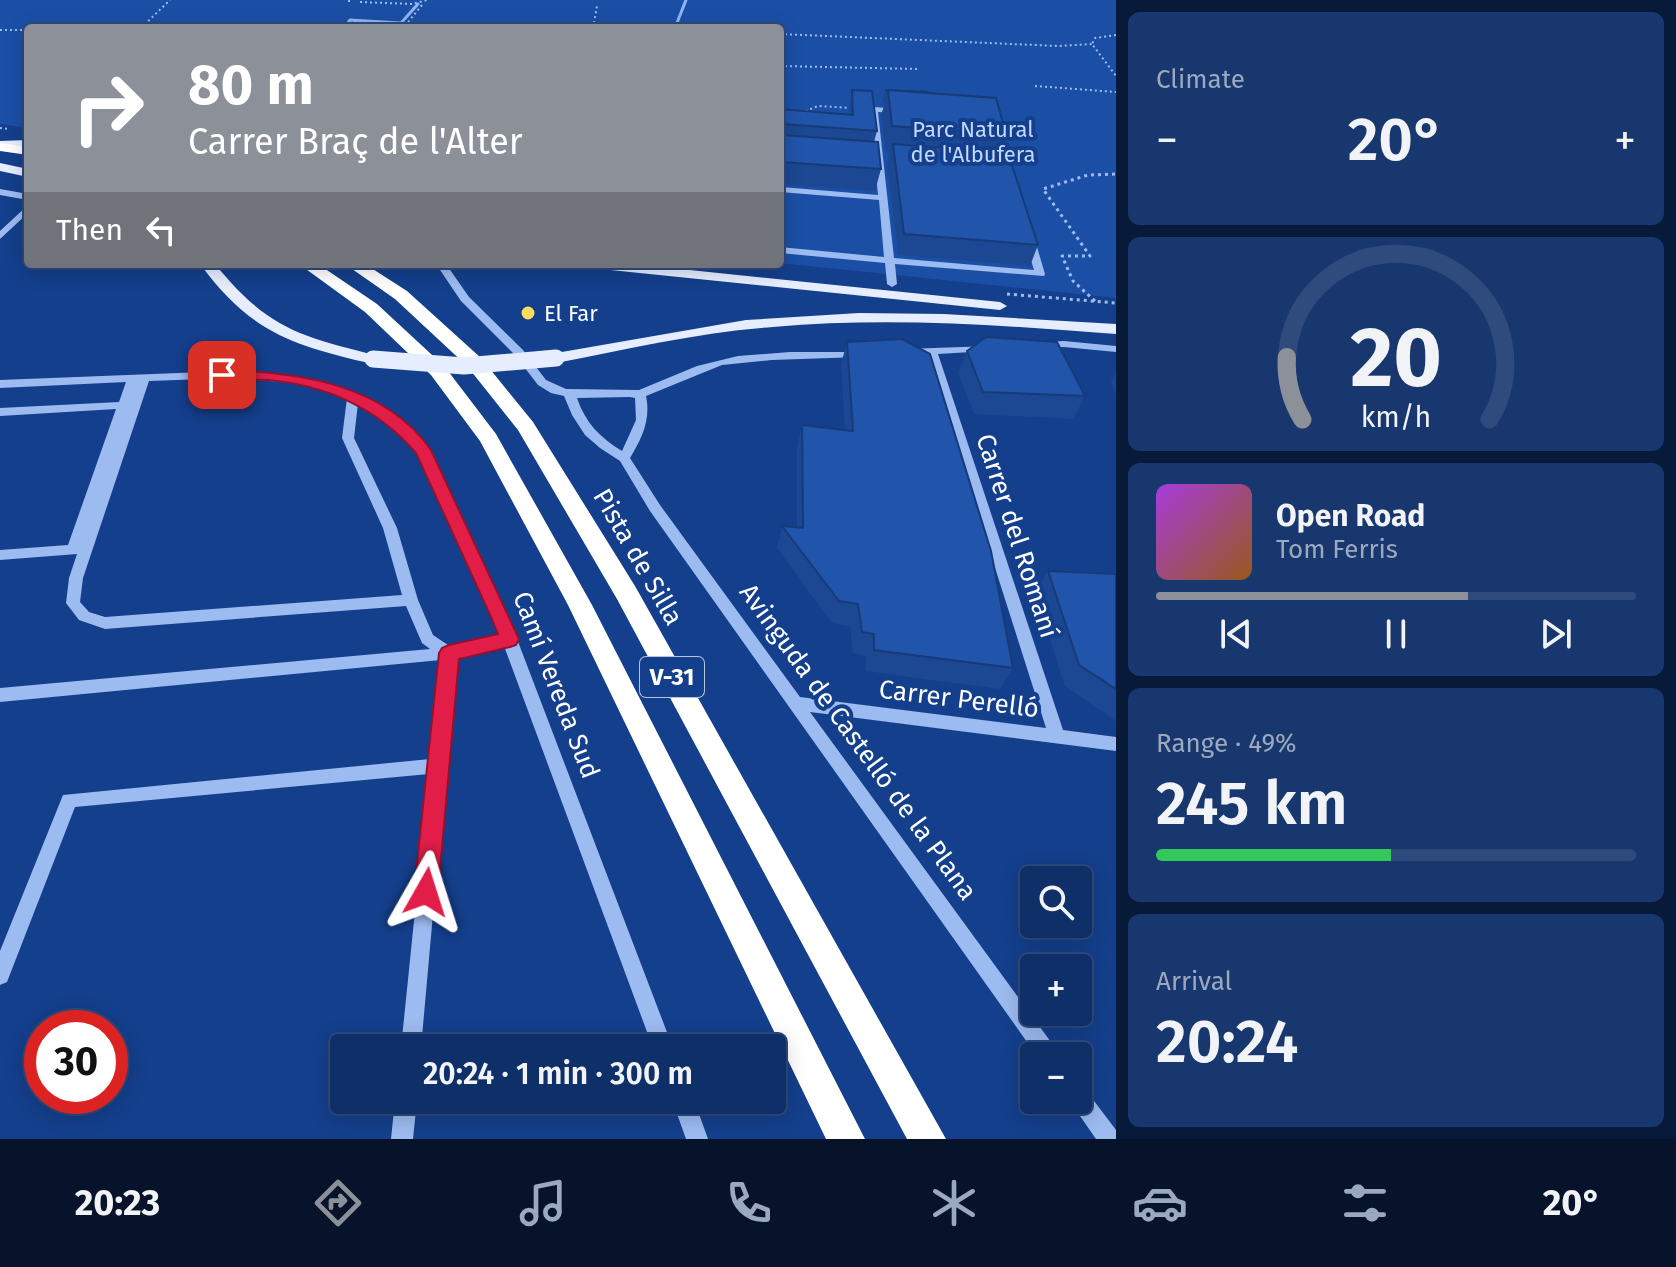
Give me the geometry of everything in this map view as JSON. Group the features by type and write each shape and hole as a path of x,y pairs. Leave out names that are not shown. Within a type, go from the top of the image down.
{"highway":[{"path":"0,146 24,150"},
{"path":"0,164 24,166"},
{"name":"V-31","path":"313,268 371,308 438,371 489,439 580,605 846,1139"},
{"name":"Pista de Silla","path":"359,268 401,295 474,362 526,427 626,593 927,1139"}],"main road":[{"path":"0,146 24,144"},
{"path":"0,164 24,172"},
{"path":"210,268 244,308 281,331 323,347 373,359 447,368 506,366 713,329 770,322 975,311 1116,315"},
{"path":"624,268 1116,329"}],"street":[{"path":"892,284 874,109 918,112"},
{"path":"865,156 893,159"},
{"path":"784,190 883,198"},
{"path":"0,192 24,196"},
{"path":"0,236 24,212"},
{"path":"784,250 1040,274 1027,231"},
{"path":"444,268 460,293 517,349 548,387 569,393 640,394 665,387 698,369 723,362 870,354"},
{"path":"1021,346 1064,344 1116,349"},
{"path":"885,353 1007,347"},
{"name":"Carrer del Romaní","path":"932,351 1057,736"},
{"name":"Camí Vereda Sud","path":"0,384 270,376 326,387 353,397 385,413 403,428 423,450 510,639 658,1034"},
{"path":"0,555 73,550 123,405 139,378"},
{"path":"139,378 76,578 73,603 84,616 105,623 411,600"},
{"path":"569,393 577,417 599,445 624,458 642,427 644,410 640,394"},
{"path":"353,397 348,438 390,528 411,600 427,639 449,653"},
{"path":"0,412 123,405"},
{"name":"Avinguda de Castelló de la Plana","path":"624,458 655,508 1039,1042"},
{"path":"0,695 449,653 510,639"},
{"path":"412,1034 449,653"},
{"name":"Carrer Perelló","path":"795,703 1116,744"},
{"path":"0,975 69,800 438,766"},
{"path":"402,1139 405,1114"},
{"path":"688,1114 697,1139"},
{"path":"1091,1114 1109,1139"}],"path":[{"path":"145,24 170,0"},
{"path":"360,2 425,2"},
{"path":"407,24 425,2"},
{"path":"594,24 597,6"},
{"path":"354,21 385,24"},
{"path":"0,30 24,30"},
{"path":"784,34 1058,46 1092,44"},
{"path":"1092,44 1095,38 1116,35"},
{"path":"1092,44 1116,76"},
{"path":"784,66 918,69"},
{"path":"1035,86 1116,92"},
{"path":"796,115 818,106 874,109"},
{"path":"1096,302 1073,281 1062,256 1090,256 1043,189 1088,175 1116,174"}],"green space":[{"name":"Parc Natural de l'Albufera","path":"0,0 1116,0 1116,298 784,263 784,24 24,24 24,127 0,124"}],"building":[{"path":"852,90 872,91 877,131 784,124 784,109 853,115"},
{"path":"888,90 996,98 1007,137 1001,134 892,126"},
{"path":"784,135 878,142 881,169 784,162"},
{"path":"893,144 999,152 1006,147 1038,245 904,234"},
{"path":"986,337 1057,342 1085,396 983,392 967,351"},
{"path":"902,339 930,354 991,551 1013,668 874,650 874,634 862,632 858,604 839,601 782,526 803,528 802,425 853,431 847,342"},
{"path":"1048,571 1116,574 1116,689 1079,665"}],"waterway":[{"path":"677,24 686,0"},
{"path":"347,24 350,20 401,23 418,4"}],"place":[{"name":"El Far","path":"528,313"}],"route":[{"path":"222,375 270,376 326,387 375,406 403,428 423,450 510,639 449,653 426,892"}]}
